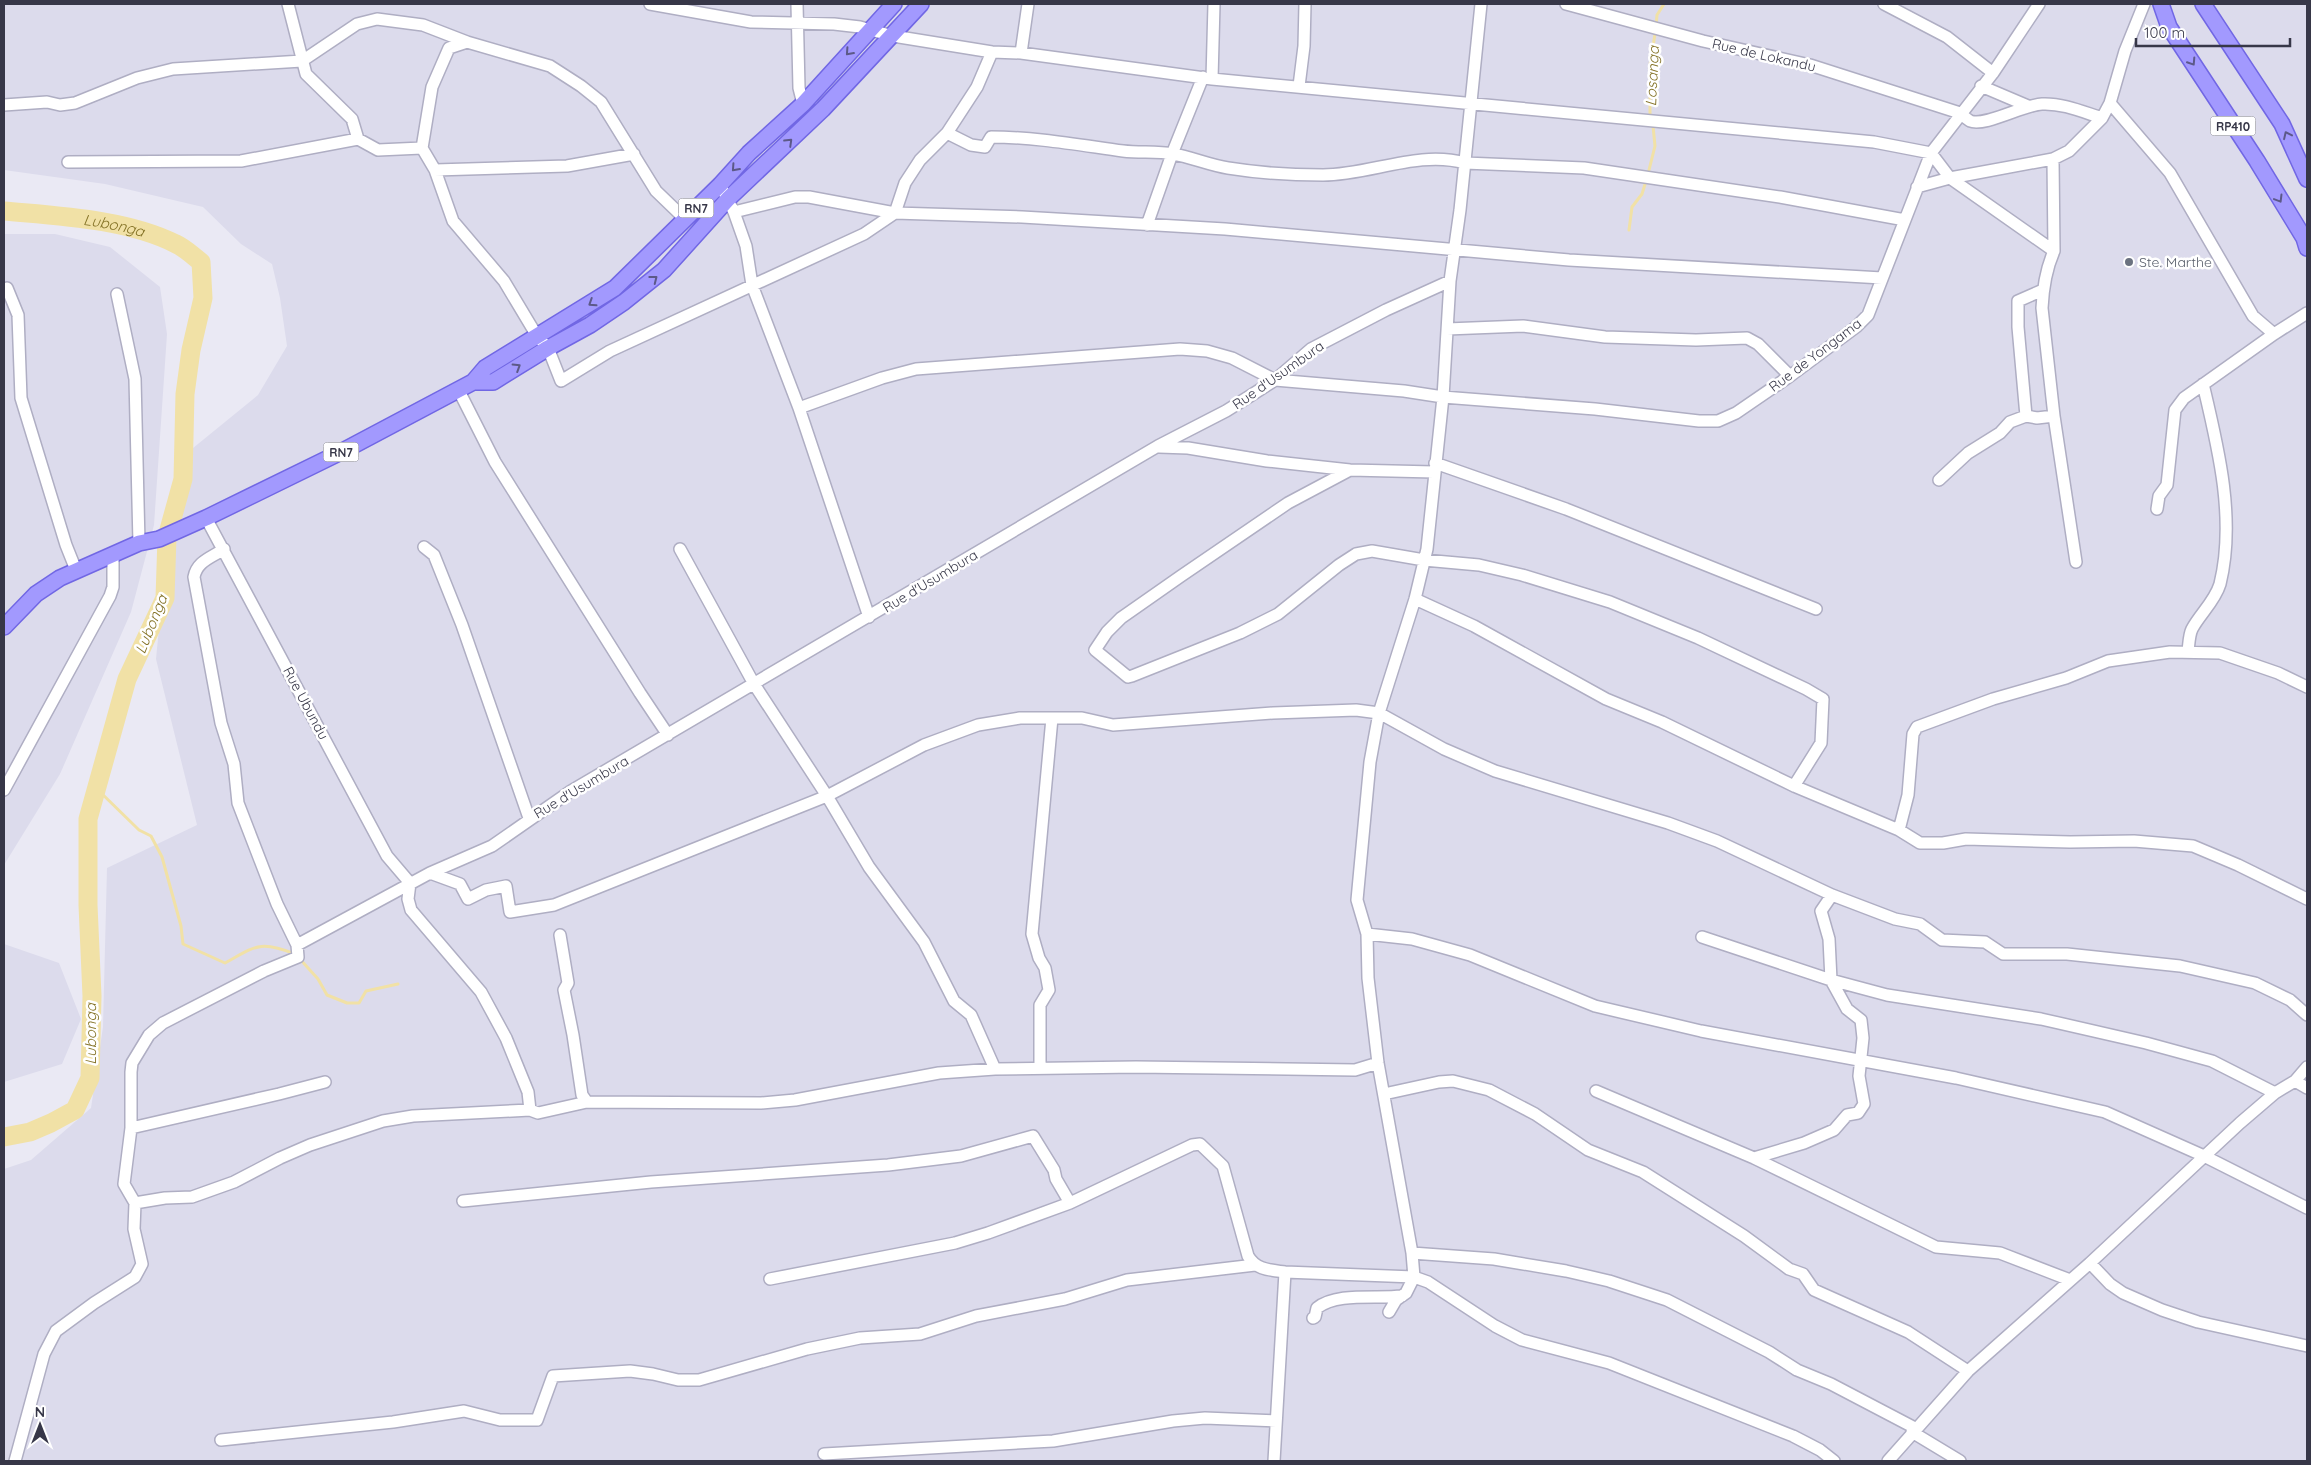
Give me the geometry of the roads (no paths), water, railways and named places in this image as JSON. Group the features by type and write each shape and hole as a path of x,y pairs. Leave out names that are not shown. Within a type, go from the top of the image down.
{"main road":[{"name":"RN7","path":"4,627 36,594 76,570 139,543 159,539 206,518 341,452 459,391 473,382 485,368 614,288 720,185 749,153 803,104 870,28 894,4"},
{"name":"RN7","path":"473,382 493,382 590,325 624,302 664,270 731,206 893,36 921,4"},
{"name":"RP410","path":"2161,4 2169,27 2257,161 2304,238 2307,248"},
{"name":"RP410","path":"2203,4 2282,124 2307,179"},
{"path":"614,288 624,302"}],"street":[{"path":"288,4 306,74 352,118 358,139"},
{"path":"650,4 751,22 834,24 870,28 893,36 992,52 1021,53 1207,78 1874,142 1931,153 1950,178 2054,251"},
{"path":"796,4 799,88 803,104"},
{"path":"1021,53 1028,4"},
{"path":"1148,225 1172,154 1207,78 1214,4"},
{"path":"1299,86 1304,46 1305,4"},
{"path":"1388,1312 1396,1300 1406,1293 1414,1277 1412,1252 1378,1063 1368,978 1367,934 1357,900 1370,762 1379,713 1415,599 1427,550 1434,467 1443,397 1450,281 1466,163 1481,4"},
{"name":"Rue de Lokandu","path":"1566,4 1703,41 1810,65 1960,113 1970,121 1978,121 2028,106"},
{"path":"1884,4 1947,37 1993,73"},
{"name":"Rue de Yongama","path":"1275,380 1404,391 1443,397 1595,409 1699,421 1718,421 1736,413 1856,327 1868,315 1931,153 1960,113 1993,73 2039,4"},
{"path":"1918,187 1950,178 2053,160 2069,152 2102,118 2110,103 2125,51 2144,4"},
{"path":"4,105 47,102 60,105 75,102 137,78 172,69 302,61 357,24 378,19 423,25 467,42 550,66 601,102 656,191 685,219"},
{"path":"467,42 449,48 432,87 422,148 435,170 453,221 504,281 537,336 548,348 561,380 610,351 864,234 895,213 905,183 920,160 947,134 977,87 992,52"},
{"path":"1982,86 2028,106 2055,105 2102,118"},
{"path":"2110,103 2170,173 2253,316 2274,334"},
{"path":"947,134 971,144 985,147 991,136 1024,137 1126,151 1172,154 1234,169 1323,175 1415,161 1446,159 1466,163 1584,168 1780,197 1905,220"},
{"path":"68,162 241,161 358,139 378,150 422,148"},
{"path":"435,170 567,166 634,154"},
{"path":"2053,160 2054,251 2049,263 2043,290 2042,308 2054,416 2076,562"},
{"path":"720,185 731,206 746,246 752,285 799,408 870,617"},
{"path":"731,206 795,197 809,197 895,213 1022,217 1148,225 1295,235 1578,261 1882,278"},
{"name":"Rue d'Usumbura","path":"297,945 410,883 492,846 529,818 571,791 1158,446 1226,411 1275,380 1311,350 1386,310 1450,281"},
{"path":"7,288 18,315 21,398 66,545 76,570"},
{"path":"2026,416 2018,327 2018,301 2043,290"},
{"path":"117,294 135,379 139,543"},
{"path":"2157,509 2159,496 2166,485 2175,410 2184,398 2307,313"},
{"path":"1447,329 1523,326 1605,337 1696,340 1747,338 1758,344 1790,376"},
{"path":"799,408 882,378 916,369 1180,349 1207,351 1232,358 1275,380"},
{"path":"2188,651 2191,631 2220,585 2224,558 2225,520 2221,460 2203,384"},
{"path":"459,391 495,462 668,735"},
{"path":"1939,480 1983,442 2000,432 2010,422 2026,416 2036,418 2054,416"},
{"path":"1158,446 1188,448 1267,461 1350,470 1434,467 1566,509 1816,609"},
{"path":"1350,470 1288,503 1121,618 1107,632 1096,650 1123,674 1128,677 1132,676 1240,633 1278,614 1339,565 1356,554 1372,551 1424,560 1488,567 1522,575 1610,602 1698,638 1823,699 1821,743 1794,786"},
{"name":"Rue Ubundu","path":"206,518 387,856 410,883"},
{"path":"424,547 434,555 462,625 529,818"},
{"path":"15,1461 44,1354 56,1331 94,1303 134,1278 142,1264 134,1228 135,1203 124,1184 131,1128 132,1063 149,1035 180,1013 264,971 298,957 297,945 277,904 238,803 234,764 219,713 194,577 196,567 201,562 208,560 224,549"},
{"path":"680,549 754,684 827,796 869,867 924,942 954,1001 971,1015 995,1069"},
{"path":"4,790 110,596 113,587 114,553"},
{"path":"1415,599 1474,626 1606,699 1662,722 1794,786 1899,830 1920,843 1943,843 1966,839 2070,842 2134,841 2192,846 2238,865 2307,899"},
{"path":"1899,830 1908,795 1913,734 1918,727 1993,699 2066,678 2108,661 2188,651 2220,653 2306,682"},
{"path":"430,873 460,884 468,899 486,890 506,886 510,912 554,905 827,796 924,745 978,725 1020,718 1082,718 1113,724 1273,713 1356,710 1379,713 1444,750 1495,771 1668,823 1709,838 1832,895 1895,919 1920,924 1942,940 1985,942 2003,954 2067,954 2180,966 2255,983 2290,1000 2307,1015"},
{"path":"1040,1067 1040,1005 1049,990 1046,968 1039,958 1032,934 1052,718"},
{"path":"410,883 408,899 411,910 481,992 506,1038 528,1092 530,1110"},
{"path":"1754,1158 1804,1143 1834,1130 1847,1114 1858,1113 1864,1104 1860,1076 1861,1020 1847,1009 1831,980 1829,939 1821,911 1832,895"},
{"path":"1367,934 1412,939 1470,955 1595,1006 1701,1031 1956,1078 2106,1112 2204,1156 2307,1208"},
{"path":"560,935 568,983 564,990 582,1095 587,1102"},
{"path":"1702,937 1831,980 1886,995 2041,1019 2146,1043 2212,1061 2275,1093"},
{"path":"135,1203 165,1198 192,1198 234,1182 310,1145 383,1121 413,1116 530,1110 538,1113 587,1102 761,1103 795,1100 939,1073 995,1069 1040,1067 1355,1070 1378,1063"},
{"path":"1888,1461 1968,1371 2090,1263 2204,1156 2275,1093 2295,1081 2307,1067"},
{"path":"1384,1094 1439,1082 1453,1081 1489,1090 1535,1114 1588,1150 1643,1172 1744,1236 1789,1269 1803,1274 1814,1290 1908,1332 1968,1371"},
{"path":"2295,1081 2307,1088"},
{"path":"131,1128 325,1082"},
{"path":"1596,1090 1754,1158 1936,1246 2000,1253 2070,1280"},
{"path":"463,1201 651,1182 888,1165 961,1156 1033,1136 1054,1170 1056,1179 1070,1203"},
{"path":"770,1279 955,1243 1070,1203 1200,1144 1223,1166 1248,1256 1255,1265"},
{"path":"1412,1252 1494,1259 1566,1271 1609,1281 1667,1300 1769,1352 1797,1370 1831,1384 1914,1430 1960,1461"},
{"path":"2090,1263 2110,1284 2123,1294 2162,1310 2198,1322 2307,1346"},
{"path":"221,1440 392,1422 464,1411 500,1420 537,1420 553,1376 630,1371 678,1380 699,1380 807,1349 860,1338 920,1334 976,1316 1065,1299 1127,1280 1255,1265 1267,1270 1285,1272 1414,1277 1428,1282 1495,1326 1522,1340 1609,1363 1794,1436 1820,1450 1834,1461"},
{"path":"1274,1461 1285,1272"},
{"path":"1313,1318 1316,1317 1317,1308 1325,1301 1370,1296 1402,1296"},
{"path":"824,1454 1053,1442 1173,1421 1205,1418 1276,1421"}],"waterway":[{"name":"Losanga","path":"1656,26 1657,15 1664,4"},
{"name":"Losanga","path":"1650,117 1650,65 1655,34"},
{"name":"Losanga","path":"1648,174 1655,146 1653,126"},
{"name":"Losanga","path":"1629,230 1632,207 1642,194 1646,181"},
{"name":"Lubonga","path":"4,211 69,217 114,224 136,229 176,244 201,262 203,298 191,350 185,394 183,479 167,537 165,598 127,679 88,819 88,905 92,996 90,1078 75,1110 30,1132 4,1137"},
{"path":"96,788 139,830 151,836 162,857 181,926 183,944 225,963 244,952 258,947 274,947 295,954"},
{"path":"299,958 318,979 327,995 347,1003 359,1003 366,991 398,984"}],"place":[{"name":"Ste. Marthe","path":"2129,262"}]}
